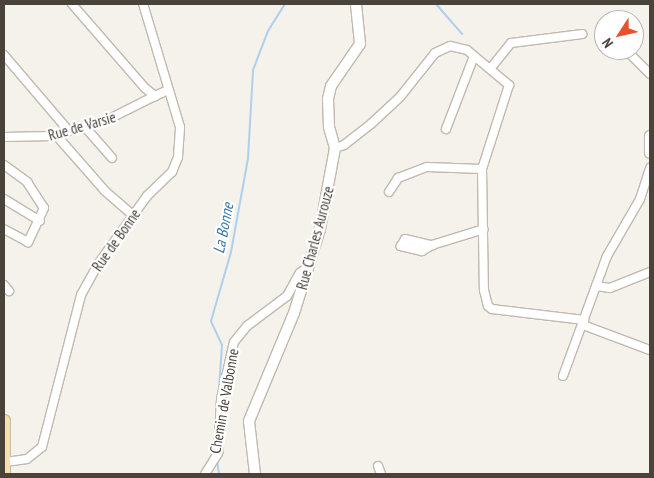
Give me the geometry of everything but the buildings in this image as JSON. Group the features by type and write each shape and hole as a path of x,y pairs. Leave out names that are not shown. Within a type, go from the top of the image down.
{"main road":[{"path":"4,421 5,462"}],"street":[{"path":"72,4 155,96"},
{"name":"Rue de Bonne","path":"5,462 27,459 42,447 81,295 98,264 133,215 172,172 178,157 180,127 143,4"},
{"name":"Rue Charles Aurouze","path":"255,474 249,421 294,313 320,229 335,148 329,127 328,99 331,86 360,44 356,4"},
{"path":"490,69 511,43 582,34"},
{"path":"335,148 344,145 371,124 441,49 457,46 474,56 506,81 509,90 482,169 484,290 490,308 584,322 650,350"},
{"path":"4,55 69,131"},
{"path":"446,129 474,56"},
{"path":"636,60 650,74"},
{"name":"Rue de Varsie","path":"4,137 36,139 85,127 123,114 168,90"},
{"path":"85,127 112,158"},
{"path":"56,135 104,191 133,215"},
{"path":"650,136 650,153"},
{"path":"4,165 27,182 40,199 44,208 40,221 28,242 4,229"},
{"path":"389,192 398,178 427,167 482,169"},
{"path":"563,376 567,357 584,322 607,256 640,199 650,168"},
{"path":"4,199 40,221"},
{"path":"432,246 484,229"},
{"name":"Chemin de Valbonne","path":"205,474 218,452 221,399 234,342 247,326 287,296 300,273 308,267"},
{"path":"596,286 610,288 650,272"},
{"path":"378,466 381,474"}],"waterway":[{"name":"La Bonne","path":"216,431 222,345 211,321 231,252 248,158 253,70 268,31 285,4"},
{"path":"436,4 462,34"},
{"path":"217,461 219,474"}]}
